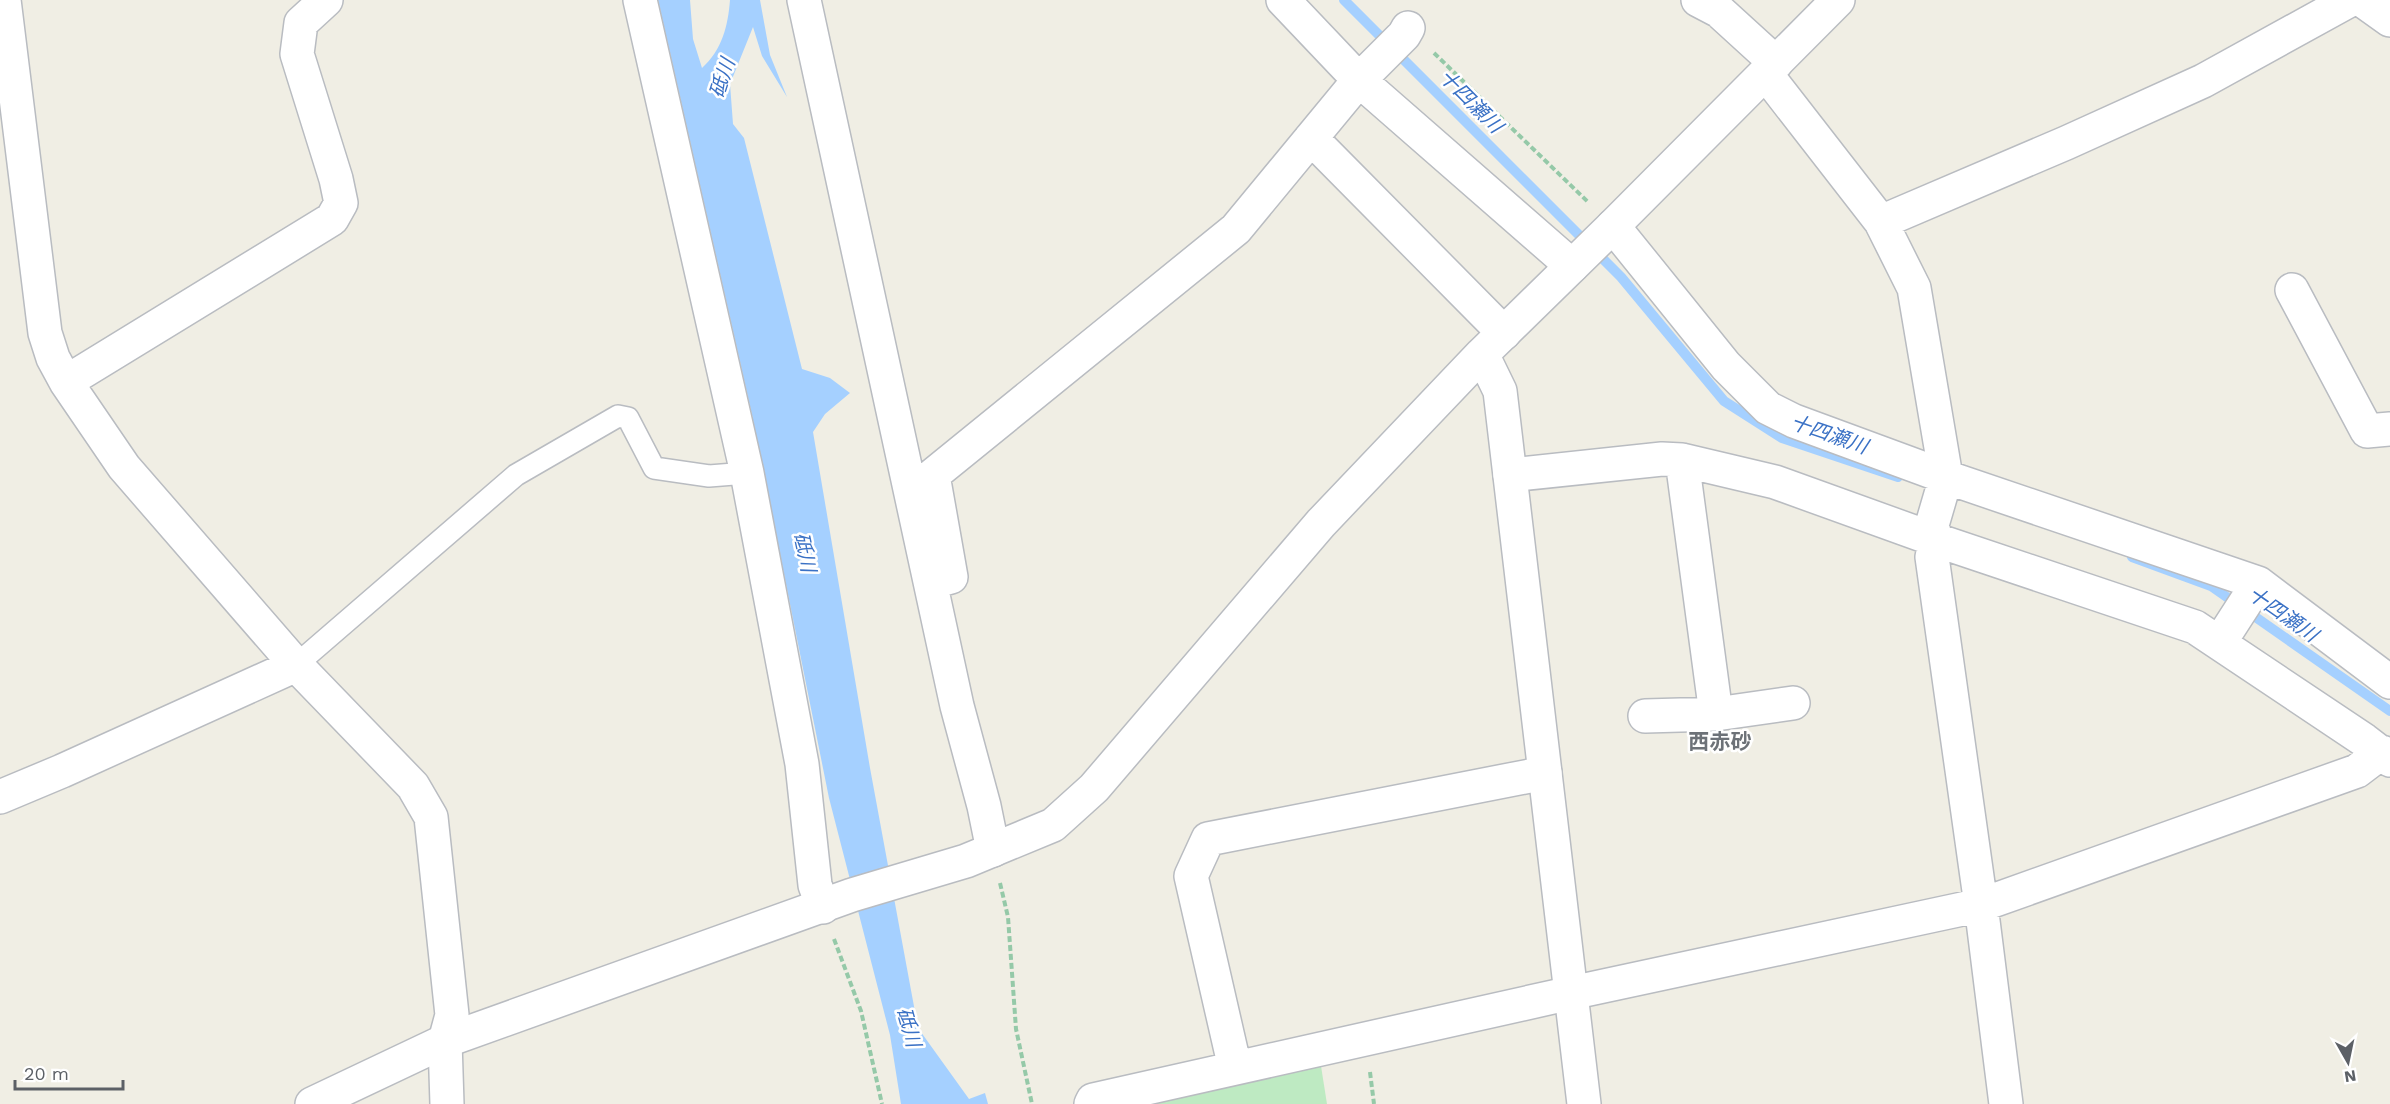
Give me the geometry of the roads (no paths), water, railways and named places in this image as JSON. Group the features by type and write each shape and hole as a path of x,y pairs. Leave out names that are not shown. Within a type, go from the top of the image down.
{"street":[{"path":"4,0 45,333 52,358 124,467 296,665 413,786 431,817 452,1015 445,1041 447,1104"},
{"path":"66,382 332,219 340,203 336,179 297,54 301,23 326,0"},
{"path":"640,0 747,473 802,764 815,885 837,901"},
{"path":"804,0 957,706 984,806 980,855"},
{"path":"1284,0 1363,77 1575,264"},
{"path":"1698,0 1719,11 1771,68 1881,222 1914,288 1946,480 1934,533 1932,557 1981,905 2006,1104"},
{"path":"312,1104 445,1041 837,901 980,855 1053,825 1094,788 1321,523 1493,344 1838,0"},
{"path":"1881,222 2066,143 2203,81 2350,0"},
{"path":"2362,0 2390,20"},
{"path":"930,582 951,577 933,475 1236,229 1363,77 1406,32"},
{"path":"1311,138 1493,344 1584,1104"},
{"path":"1610,229 1726,366 1768,408 1794,422 1946,480 2255,587 2390,682"},
{"path":"2292,290 2367,432 2390,429"},
{"path":"1091,1104 1093,1100 1235,1068 1981,905 2357,771 2386,756 2222,638 1934,533 1775,482 1682,460 1662,459 1510,476"},
{"path":"1682,460 1716,714"},
{"path":"2222,638 2255,587"},
{"path":"0,797 296,665"},
{"path":"1645,716 1716,714 1793,703"},
{"path":"1235,1068 1191,876 1208,839 1545,773"}],"lane":[{"path":"296,665 516,474 618,416 628,418 654,468 708,476 747,473"}],"water":[{"name":"砥川","path":"658,0 690,0 693,39 702,68 715,53 723,37 730,0 760,0 770,55 787,97 762,56 753,27 730,84 733,124 744,138 802,369 830,378 850,393 825,414 813,432 870,768 918,1028 969,1099 985,1093 988,1104 901,1104 890,1035 829,798 752,415"}],"waterway":[{"name":"十四瀬川","path":"1344,0 1621,277 1724,401 1782,438 1898,477"},
{"name":"十四瀬川","path":"2132,557 2211,586 2390,711"}],"district":[{"name":"西赤砂","path":"1720,741"}]}
